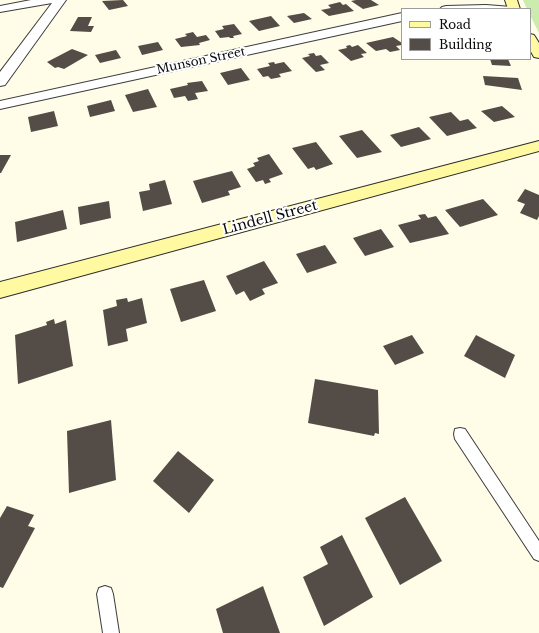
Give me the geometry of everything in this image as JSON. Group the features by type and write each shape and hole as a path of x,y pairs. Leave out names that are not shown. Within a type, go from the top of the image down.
{"street":[{"path":"0,9 51,0"},
{"path":"0,82 60,0"},
{"name":"Munson Street","path":"0,105 401,18"},
{"path":"531,40 539,54"},
{"name":"Lindell Street","path":"0,290 539,146"}],"lane":[{"path":"460,434 539,554"},
{"path":"105,594 111,633"}],"green space":[{"path":"523,0 539,0 539,33 531,17 531,8 527,8"}],"building":[{"path":"123,0 128,6 109,10 102,1"},
{"path":"371,0 379,5 363,9 351,1"},
{"path":"340,2 343,5 346,4 354,11 329,16 321,10 331,8 328,5"},
{"path":"304,13 312,19 294,23 287,16"},
{"path":"271,16 280,26 259,31 249,21"},
{"path":"78,17 92,17 88,26 94,26 91,32 70,31"},
{"path":"234,24 242,34 233,36 234,38 220,38 215,31 224,29 222,26"},
{"path":"193,32 197,37 206,35 210,40 199,43 200,45 181,47 175,39 187,36 185,34"},
{"path":"393,37 401,42 401,45 396,46 400,50 390,52 386,49 376,51 366,43"},
{"path":"158,42 163,50 142,55 138,46"},
{"path":"350,45 352,47 358,45 367,53 361,54 364,57 351,61 338,50 347,48 346,46"},
{"path":"72,49 88,55 64,69 58,67 55,68 47,62"},
{"path":"116,50 121,58 100,63 95,55"},
{"path":"314,53 316,56 321,55 329,63 320,65 325,70 316,72 302,58 310,56 308,54"},
{"path":"490,60 508,60 511,66 492,65"},
{"path":"274,62 275,64 284,62 292,71 279,74 281,77 271,79 268,76 263,77 257,69 270,66 268,63"},
{"path":"241,68 250,80 228,85 220,73"},
{"path":"483,76 518,78 522,90 485,85"},
{"path":"202,81 208,91 195,93 198,99 188,101 185,96 174,98 170,89 188,85 187,83"},
{"path":"148,89 157,107 133,112 125,95"},
{"path":"111,100 115,111 90,117 87,106"},
{"path":"502,106 515,117 494,122 481,111"},
{"path":"54,111 58,126 31,132 28,117"},
{"path":"451,112 460,121 468,119 477,128 447,136 429,117"},
{"path":"419,127 431,139 401,147 390,135"},
{"path":"362,130 382,152 357,158 339,136"},
{"path":"316,142 333,164 316,170 314,167 308,169 292,148"},
{"path":"269,154 283,174 269,179 271,182 265,184 263,180 256,182 247,169 255,166 253,163 259,161 257,158"},
{"path":"0,155 11,155 1,173 0,173"},
{"path":"232,171 241,187 228,191 230,195 202,203 193,181"},
{"path":"165,180 172,204 143,211 139,192 150,190 149,184"},
{"path":"525,189 539,195 539,216 537,220 520,213 525,204 517,201"},
{"path":"483,199 498,215 460,227 445,210"},
{"path":"109,201 111,218 80,225 78,207"},
{"path":"63,210 67,229 17,242 15,222"},
{"path":"425,214 428,218 436,216 449,234 410,243 398,225 421,219 418,215"},
{"path":"381,229 394,247 365,256 353,238"},
{"path":"325,245 337,263 307,273 296,254"},
{"path":"264,261 278,283 262,289 265,294 250,301 244,291 236,295 226,276"},
{"path":"204,280 216,311 181,322 170,289"},
{"path":"127,298 128,302 142,298 147,323 126,329 128,341 108,346 103,310 117,306 116,300"},
{"path":"54,319 55,324 66,320 73,366 18,384 15,335 47,325 46,322"},
{"path":"412,335 424,353 395,365 383,346"},
{"path":"476,335 515,355 505,378 464,356"},
{"path":"315,379 378,390 379,434 375,433 374,436 308,423"},
{"path":"111,420 116,480 69,493 67,431"},
{"path":"178,451 214,480 189,513 153,481"},
{"path":"405,497 442,561 400,585 365,518"},
{"path":"7,506 34,515 28,526 35,528 3,588 0,587 0,518"},
{"path":"342,535 373,597 324,626 303,577 328,564 320,547"},
{"path":"263,586 280,633 223,633 216,609"}]}
